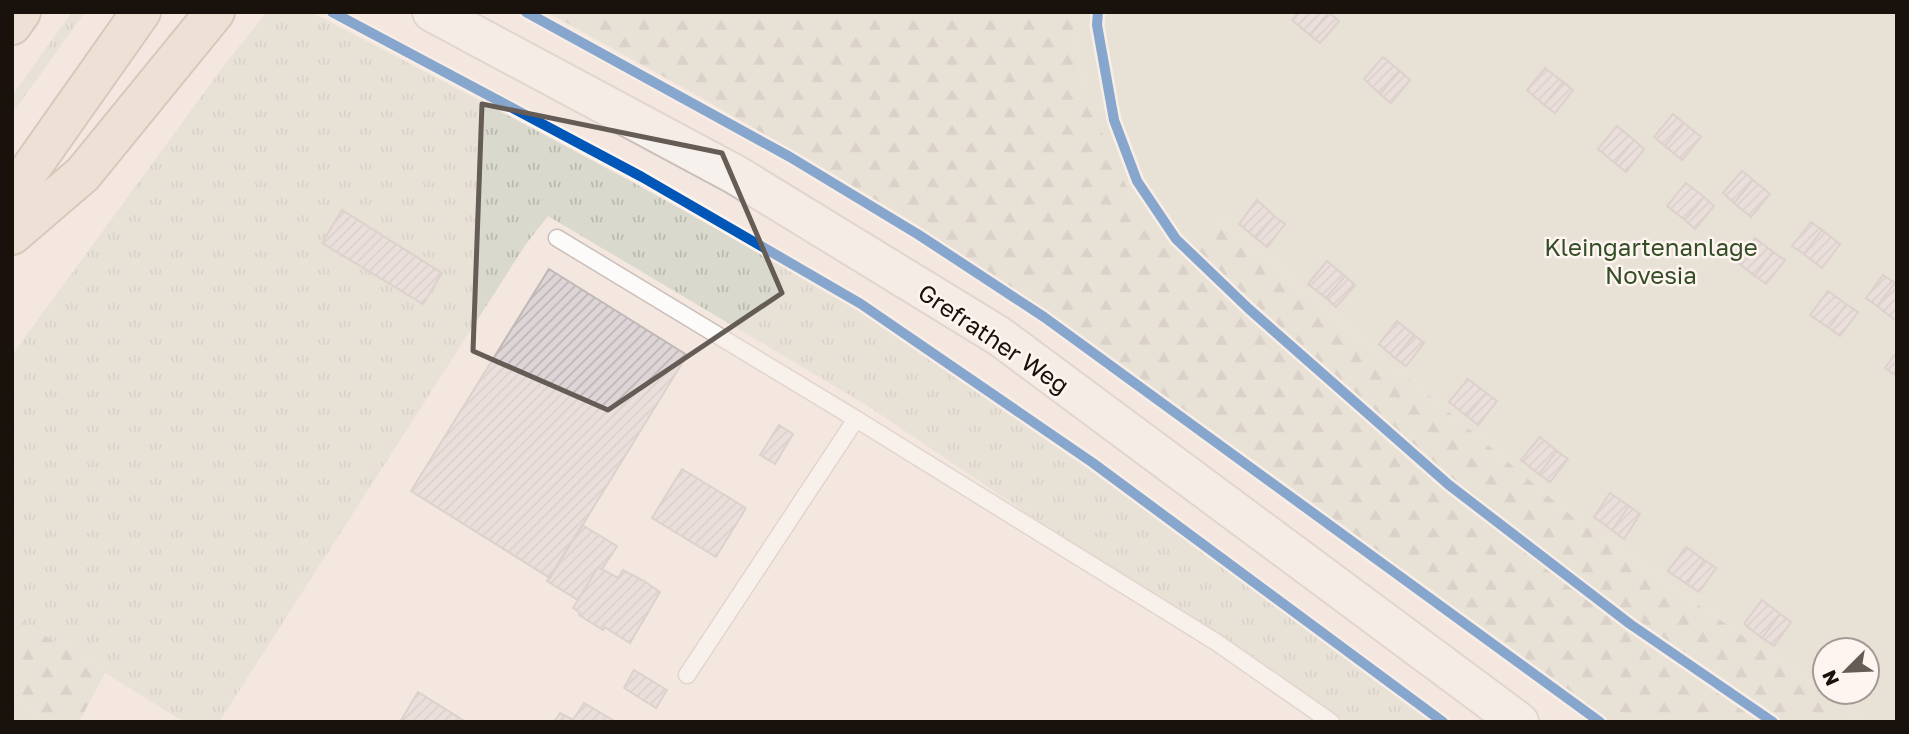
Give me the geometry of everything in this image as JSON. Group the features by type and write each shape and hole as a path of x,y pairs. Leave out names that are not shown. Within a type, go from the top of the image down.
{"highway":[{"path":"12,25 21,12"},
{"path":"12,195 141,12"},
{"path":"12,235 83,174 215,12"}],"main road":[{"name":"Grefrather Weg","path":"432,12 736,175 999,336 1519,722"}],"lane":[{"path":"557,238 1216,642 1331,722"},
{"path":"687,675 856,419"}],"highlighted area":[{"path":"482,104 722,153 782,293 608,410 473,351"}],"green space":[{"path":"72,12 85,12 12,114 12,96"},
{"path":"267,12 311,12 635,183 847,304 935,361 1079,461 1431,722 1345,722 1222,637 1087,554 868,406 548,216 526,244 219,722 184,722 12,615 12,355 225,64"},
{"path":"547,12 1074,12 1081,85 1177,263 1224,222 1577,520 1811,683 1811,706 1843,706 1860,722 1611,722 1027,298 918,226 693,93"},
{"name":"Kleingartenanlage Novesia","path":"1074,12 1897,12 1897,722 1860,722 1843,706 1881,706 1881,636 1811,636 1811,683 1577,520 1224,222 1178,264 1133,201 1081,85"},
{"path":"12,615 105,673 79,722 52,722 12,697"},
{"path":"12,697 52,722 12,722"}],"building":[{"path":"1299,12 1329,12 1310,35 1292,20"},
{"path":"1329,12 1339,21 1320,43 1310,35"},
{"path":"1383,57 1400,71 1380,94 1364,79"},
{"path":"1545,68 1563,82 1544,105 1527,90"},
{"path":"1400,71 1410,80 1391,103 1380,94"},
{"path":"1563,82 1573,90 1555,113 1544,105"},
{"path":"1673,114 1684,123 1665,146 1654,137"},
{"path":"1684,123 1701,137 1682,160 1665,146"},
{"path":"1617,126 1634,140 1615,163 1598,149"},
{"path":"1634,140 1644,149 1626,172 1615,163"},
{"path":"1742,171 1753,180 1734,203 1723,193"},
{"path":"1753,180 1770,194 1751,217 1734,203"},
{"path":"1686,183 1704,197 1685,220 1667,206"},
{"path":"1704,197 1714,206 1695,229 1685,220"},
{"path":"1257,200 1274,216 1256,238 1239,224"},
{"path":"342,210 442,273 423,304 322,243"},
{"path":"1274,216 1285,224 1267,247 1256,238"},
{"path":"1811,222 1822,230 1804,254 1792,246"},
{"path":"1822,230 1840,244 1822,268 1804,254"},
{"path":"1755,238 1773,252 1755,276 1737,262"},
{"path":"1773,252 1785,260 1766,284 1755,276"},
{"path":"1327,261 1345,276 1326,298 1308,284"},
{"path":"549,269 687,355 550,578 411,491"},
{"path":"1883,275 1895,283 1877,306 1866,298"},
{"path":"1345,276 1355,285 1336,307 1326,298"},
{"path":"1895,283 1897,317 1895,320 1877,306"},
{"path":"1828,291 1846,304 1829,328 1810,315"},
{"path":"1846,304 1858,312 1840,336 1829,328"},
{"path":"1397,321 1414,335 1395,358 1379,344"},
{"path":"1414,335 1424,343 1406,366 1395,358"},
{"path":"1897,352 1897,376 1885,368"},
{"path":"1468,379 1486,393 1467,416 1449,402"},
{"path":"1486,393 1497,401 1478,425 1467,416"},
{"path":"779,425 793,434 775,464 760,455"},
{"path":"1540,437 1557,451 1539,474 1521,460"},
{"path":"1557,451 1568,459 1550,482 1539,474"},
{"path":"682,469 746,508 716,557 652,518"},
{"path":"1610,493 1629,506 1612,530 1594,517"},
{"path":"1629,506 1640,514 1624,539 1612,530"},
{"path":"582,525 617,546 602,569 598,567 578,600 547,581"},
{"path":"1686,547 1704,560 1687,584 1668,571"},
{"path":"1704,560 1716,568 1699,592 1687,584"},
{"path":"598,567 618,578 623,570 660,592 630,643 604,627 603,630 573,608"},
{"path":"1762,600 1780,614 1762,638 1744,624"},
{"path":"1780,614 1791,622 1774,646 1762,638"},
{"path":"634,670 667,690 656,708 624,688"},
{"path":"418,692 466,722 400,722"},
{"path":"584,703 616,722 554,722 560,713 573,720"}],"cycle path":[{"path":"332,12 642,177 861,304 1093,463 1443,722"},
{"path":"526,12 790,157 919,235 1044,317 1600,722"},
{"path":"1098,12 1097,25 1114,120 1137,181 1176,239 1249,309 1449,485 1630,624 1773,722"}]}
